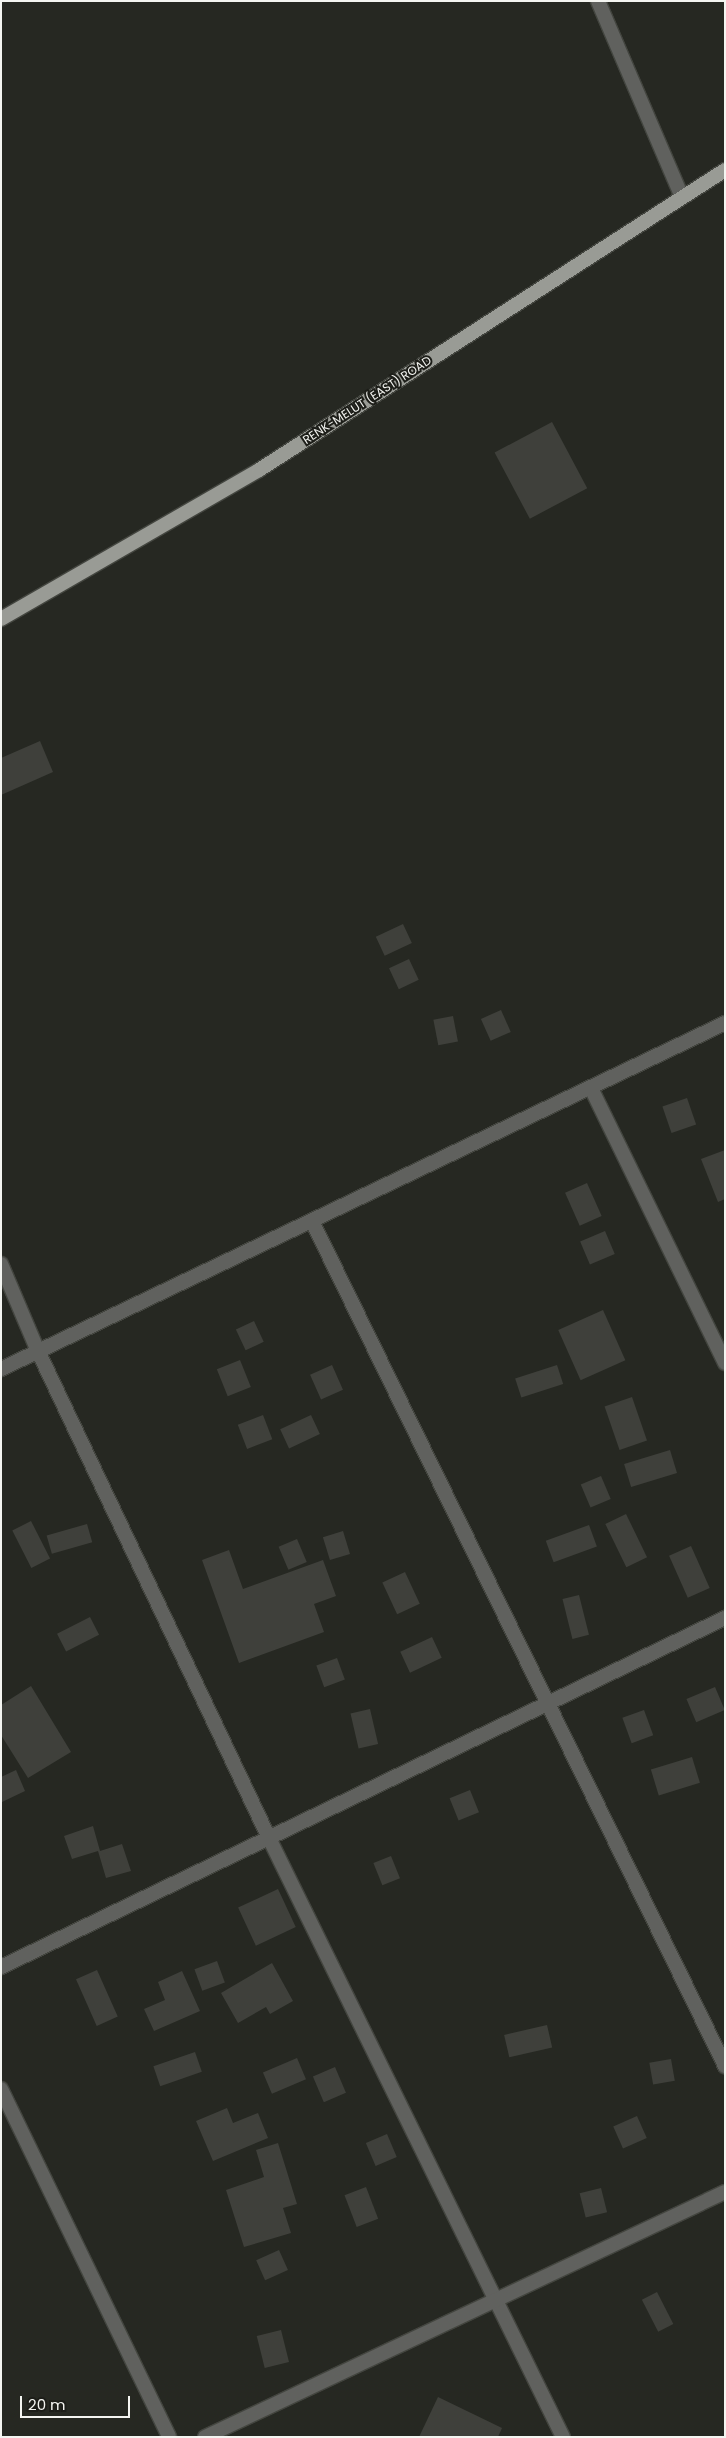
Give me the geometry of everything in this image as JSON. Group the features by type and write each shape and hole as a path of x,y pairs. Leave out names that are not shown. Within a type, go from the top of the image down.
{"main road":[{"name":"RENK-MELUT (EAST) ROAD","path":"1,619 259,470 725,170"}],"street":[{"path":"598,1 682,197"},
{"path":"1,1369 725,1023"},
{"path":"591,1088 725,1363"},
{"path":"312,1221 725,2066"},
{"path":"1,1264 38,1351 269,1838 498,2299 563,2437"},
{"path":"1,1967 725,1618"},
{"path":"1,2089 169,2437"},
{"path":"205,2437 725,2192"}],"building":[{"path":"552,422 587,488 530,519 495,453"},
{"path":"40,741 53,772 1,795 1,758"},
{"path":"403,924 412,943 385,956 376,937"},
{"path":"409,959 419,980 399,989 389,968"},
{"path":"501,1010 511,1032 491,1041 481,1019"},
{"path":"453,1016 458,1042 438,1045 433,1020"},
{"path":"687,1098 696,1124 672,1133 662,1106"},
{"path":"725,1150 725,1199 718,1202 701,1159"},
{"path":"587,1183 602,1216 580,1226 565,1193"},
{"path":"605,1231 615,1254 590,1265 580,1242"},
{"path":"603,1310 625,1360 581,1380 558,1330"},
{"path":"254,1321 264,1342 246,1350 236,1329"},
{"path":"240,1360 251,1387 228,1396 217,1369"},
{"path":"332,1365 343,1390 321,1399 310,1375"},
{"path":"557,1365 563,1384 521,1398 515,1379"},
{"path":"632,1397 647,1440 620,1450 605,1406"},
{"path":"263,1415 272,1439 247,1449 238,1425"},
{"path":"311,1415 320,1434 289,1448 280,1429"},
{"path":"670,1450 677,1473 631,1487 624,1464"},
{"path":"601,1476 611,1499 591,1508 581,1485"},
{"path":"626,1514 647,1557 626,1567 605,1524"},
{"path":"31,1521 50,1558 31,1568 12,1531"},
{"path":"87,1524 92,1542 52,1554 47,1536"},
{"path":"589,1525 597,1547 554,1562 546,1541"},
{"path":"343,1531 350,1554 330,1560 323,1537"},
{"path":"297,1539 307,1562 288,1570 279,1547"},
{"path":"691,1546 710,1588 688,1598 669,1556"},
{"path":"229,1550 243,1589 323,1560 336,1596 314,1604 324,1632 239,1663 202,1560"},
{"path":"405,1572 420,1604 397,1614 382,1583"},
{"path":"579,1595 589,1635 572,1639 563,1599"},
{"path":"90,1617 99,1635 66,1652 57,1634"},
{"path":"432,1637 442,1658 410,1673 400,1652"},
{"path":"337,1658 345,1680 324,1687 316,1666"},
{"path":"31,1686 71,1752 28,1778 1,1735 1,1705"},
{"path":"715,1687 725,1710 696,1722 686,1699"},
{"path":"370,1709 378,1744 359,1749 351,1713"},
{"path":"644,1710 653,1735 632,1743 622,1718"},
{"path":"692,1757 700,1783 659,1795 651,1770"},
{"path":"16,1770 25,1791 2,1802 1,1777"},
{"path":"470,1790 479,1812 459,1820 450,1798"},
{"path":"93,1826 100,1851 122,1844 131,1871 106,1878 98,1851 72,1859 64,1836"},
{"path":"391,1856 400,1878 382,1885 373,1863"},
{"path":"278,1889 296,1927 256,1946 238,1908"},
{"path":"217,1961 225,1983 202,1991 194,1969"},
{"path":"272,1963 293,2001 270,2014 266,2007 238,2023 221,1993"},
{"path":"97,1970 118,2017 97,2026 76,1979"},
{"path":"182,1971 200,2011 154,2031 144,2009 165,2000 158,1982"},
{"path":"547,2025 552,2047 509,2057 504,2035"},
{"path":"195,2052 202,2072 160,2086 153,2066"},
{"path":"297,2058 306,2079 272,2094 263,2072"},
{"path":"671,2059 675,2081 653,2084 649,2063"},
{"path":"335,2067 346,2093 324,2102 313,2076"},
{"path":"227,2108 233,2123 258,2113 268,2138 213,2161 196,2121"},
{"path":"637,2116 647,2138 623,2149 613,2127"},
{"path":"387,2134 397,2157 376,2166 366,2143"},
{"path":"278,2143 297,2204 283,2208 291,2233 244,2247 226,2190 264,2177 256,2150"},
{"path":"366,2187 378,2219 357,2227 345,2195"},
{"path":"601,2188 607,2212 586,2218 580,2193"},
{"path":"279,2250 288,2270 265,2280 256,2260"},
{"path":"657,2292 673,2324 658,2332 642,2300"},
{"path":"281,2330 289,2362 265,2368 257,2336"},
{"path":"438,2397 502,2428 498,2437 419,2437"}]}
